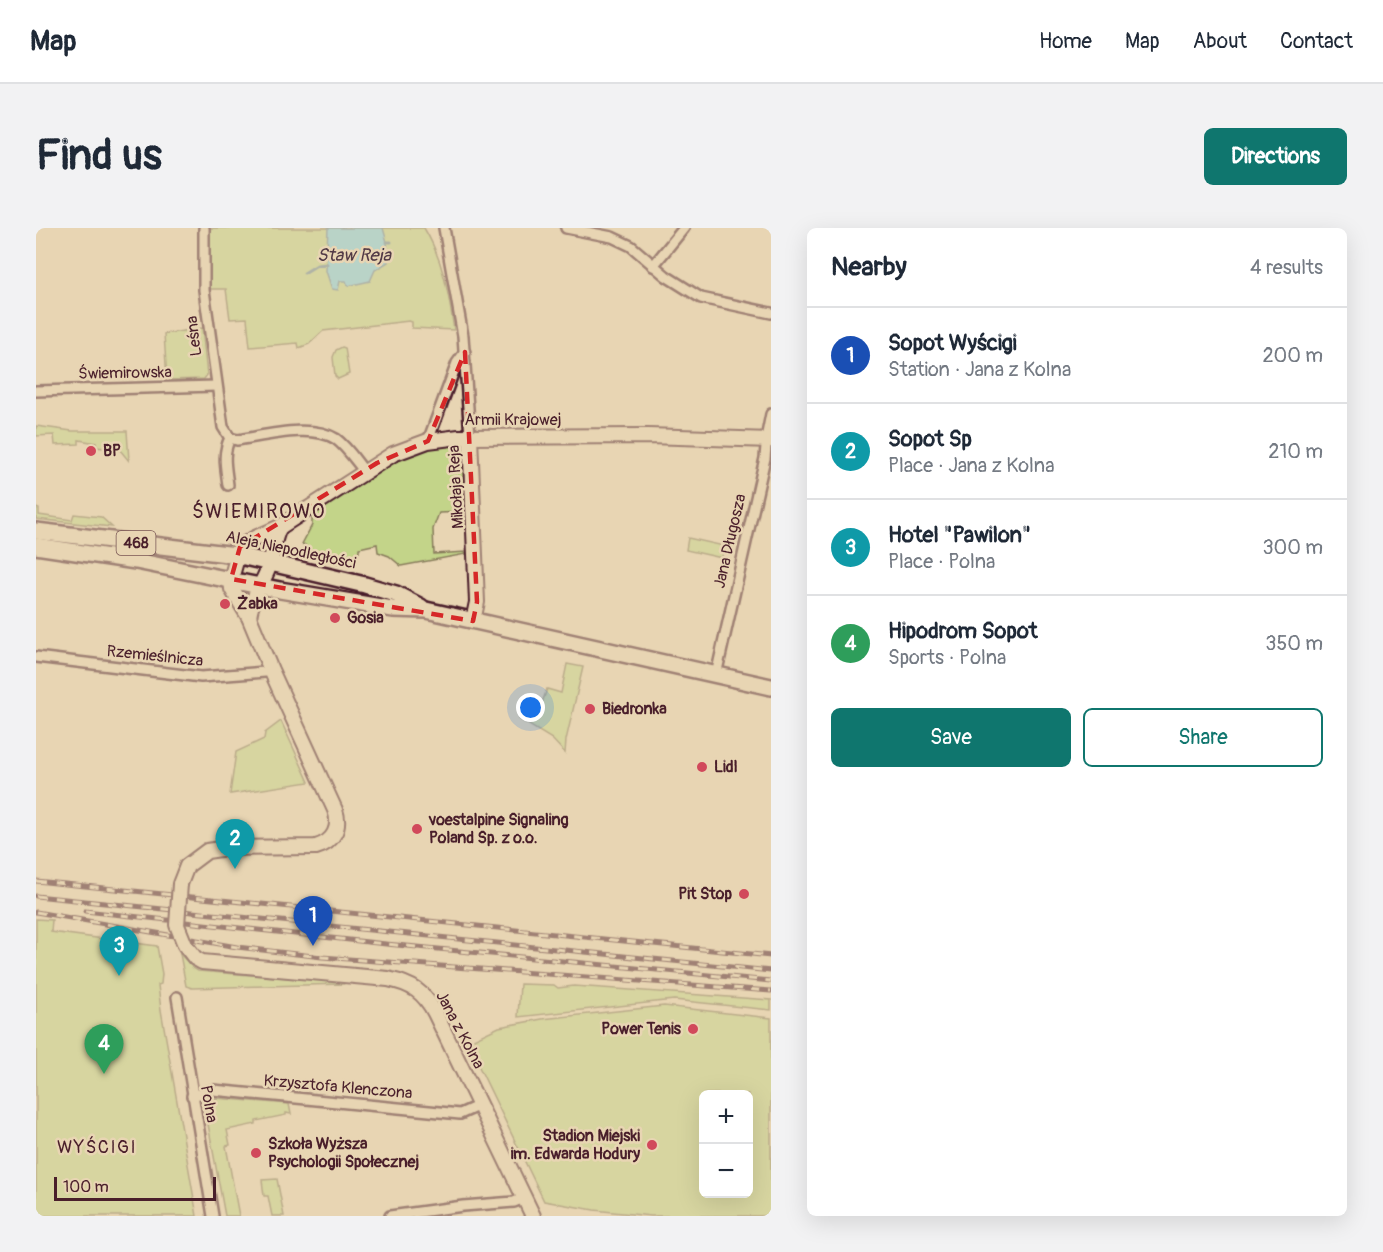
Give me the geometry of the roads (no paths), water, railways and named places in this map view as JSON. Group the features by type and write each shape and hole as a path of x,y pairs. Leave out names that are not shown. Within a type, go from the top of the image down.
{"main road":[{"name":"Aleja Niepodległości","path":"36,531 236,555 396,594 426,610"},
{"name":"Aleja Niepodległości","path":"36,546 136,561 393,609 426,610 771,687"}],"street":[{"name":"Leśna","path":"204,228 204,291 223,427 230,438 225,447 224,457 228,485"},
{"name":"Mikołaja Reja","path":"444,228 465,352 477,602 473,621"},
{"path":"566,228 612,237 631,246 653,266 701,298 771,313"},
{"path":"653,266 684,228"},
{"name":"Mikołaja Reja","path":"428,441 457,363 465,352"},
{"name":"Świemirowska","path":"36,391 216,386"},
{"name":"Jana Długosza","path":"716,675 769,440 771,414"},
{"path":"230,438 237,440 311,431 325,434 343,445 364,471"},
{"name":"Armii Krajowej","path":"236,555 240,547 255,537 280,527 364,471 393,454 428,441 470,437 648,436 769,440"},
{"path":"249,617 250,607 262,585 276,533 280,527"},
{"path":"231,579 236,555"},
{"name":"Jana z Kolna","path":"231,579 231,589 249,617 335,810 338,820 337,829 330,840 316,847 217,849 207,851 187,866 180,884 177,925 185,945 195,958 202,962 388,979 416,988 429,1002 533,1216"},
{"name":"Rzemieślnicza","path":"36,657 201,677 271,670"},
{"name":"Polna","path":"177,997 213,1216"},
{"name":"Krzysztofa Klenczona","path":"192,1096 213,1090 460,1114 480,1105"},
{"path":"390,1216 514,1202 524,1198"}],"water":[{"name":"Staw Reja","path":"328,228 383,228 387,242 388,262 375,270 370,281 348,286 346,281 340,281 338,290 332,289 326,271"}],"waterway":[{"path":"304,273 317,265 327,264"}],"railway":[{"path":"36,881 771,956"},
{"path":"36,896 771,971"},
{"path":"85,911 386,944 771,981"},
{"path":"36,912 237,947 322,957 771,991"}],"place":[{"name":"BP","path":"91,451"},
{"name":"Żabka","path":"225,604"},
{"name":"Gosia","path":"335,618"},
{"name":"Biedronka","path":"590,709"},
{"name":"Lidl","path":"702,767"},
{"name":"voestalpine Signaling Poland Sp. z o.o.","path":"417,829"},
{"name":"Sopot Sp","path":"235,869"},
{"name":"Pit Stop","path":"744,894"},
{"name":"Sopot Wyścigi","path":"313,946"},
{"name":"Hotel \"Pawilon\"","path":"119,976"},
{"name":"Power Tenis","path":"693,1029"},
{"name":"Hipodrom Sopot","path":"104,1074"},
{"name":"Stadion Miejski im. Edwarda Hodury","path":"652,1145"},
{"name":"Szkoła Wyższa Psychologii Społecznej","path":"256,1153"}],"district":[{"name":"ŚWIEMIROWO","path":"259,511"},
{"name":"WYŚCIGI","path":"97,1147"}]}
